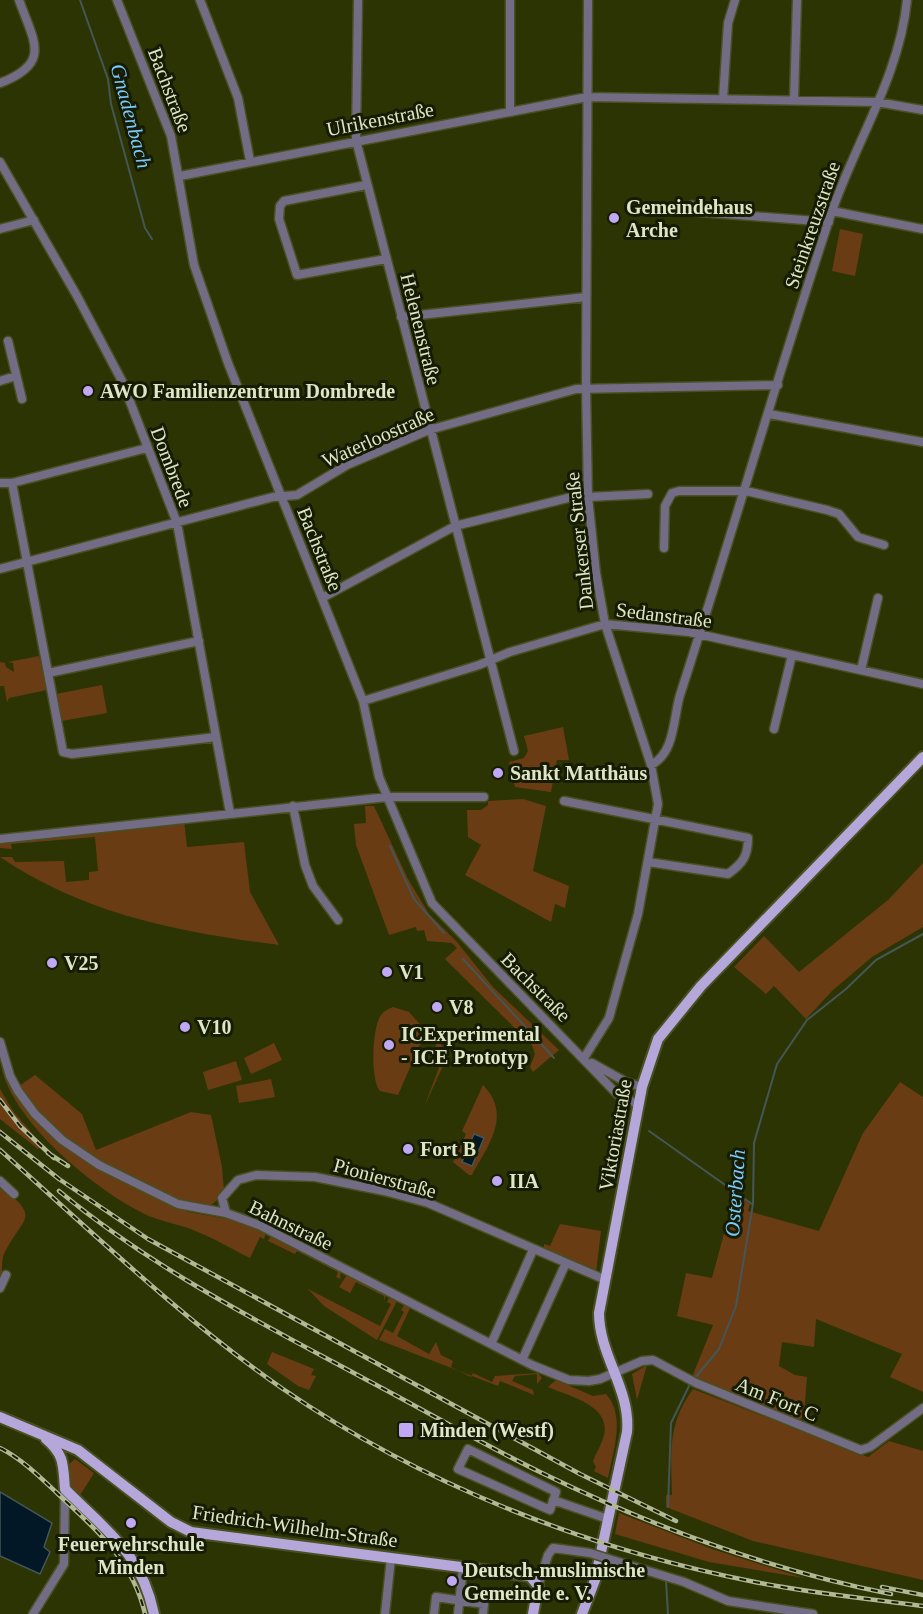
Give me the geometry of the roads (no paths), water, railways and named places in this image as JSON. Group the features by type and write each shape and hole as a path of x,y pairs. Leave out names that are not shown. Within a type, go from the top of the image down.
{"main road":[{"name":"Viktoriastraße","path":"582,1614 595,1580 628,1424 620,1388 602,1341 599,1324 642,1087 658,1040 701,986 923,757"},
{"name":"Friedrich-Wilhelm-Straße","path":"0,1418 66,1444 84,1455 171,1522 191,1532 530,1576 538,1586"},
{"path":"42,1435 58,1450 63,1464 65,1489 129,1551 141,1574 154,1614"},
{"path":"63,1464 70,1455 84,1455"},
{"path":"533,1614 538,1586"}],"street":[{"path":"0,82 20,75 34,60 33,38 19,0"},
{"name":"Bachstraße","path":"117,0 171,136 180,176 194,265 248,418 363,701 379,777 432,903 617,1094 639,1105"},
{"path":"200,0 238,98 250,161"},
{"name":"Helenenstraße","path":"358,0 356,140 429,430 514,751"},
{"path":"510,0 510,112"},
{"name":"Dankerser Straße","path":"584,1058 609,1018 638,914 656,819 657,792 651,765 605,624 596,573 588,495 586,297 588,0"},
{"path":"723,99 728,23 735,0"},
{"path":"794,99 797,0"},
{"name":"Steinkreuzstraße","path":"651,765 665,755 669,747 675,712 832,211 894,62 904,25 906,0"},
{"name":"Ulrikenstraße","path":"180,176 356,140 587,97 877,102 923,110"},
{"name":"Dombrede","path":"0,162 118,373 177,523 230,813"},
{"path":"366,185 284,201 279,206 279,219 297,274 386,260"},
{"path":"692,205 699,212 829,222"},
{"path":"832,211 923,229"},
{"path":"0,229 34,220"},
{"path":"402,317 586,297"},
{"path":"8,341 22,399"},
{"path":"0,381 16,376"},
{"name":"Waterloostraße","path":"0,569 273,497 297,495 347,465 429,430 505,407 586,388 778,386"},
{"path":"769,414 923,442"},
{"path":"0,483 12,483 147,448"},
{"path":"12,483 61,748 65,754 216,737"},
{"path":"664,548 666,506 672,493 746,491 835,512 858,537 884,545"},
{"path":"322,597 455,526 588,495 648,494"},
{"path":"861,670 878,598"},
{"name":"Sedanstraße","path":"363,701 490,661 510,652 605,624 700,634 923,684"},
{"path":"48,673 199,641"},
{"path":"774,729 792,655"},
{"path":"0,839 387,797 484,797"},
{"path":"564,801 748,838 748,852 741,864 728,874 648,862"},
{"path":"293,807 305,865 313,886 338,920"},
{"name":"Bahnstraße","path":"0,1042 10,1076 34,1114 62,1140 99,1165 178,1204 226,1213 259,1225 522,1360 578,1381 600,1379 614,1372"},
{"name":"Bachstraße","path":"584,1058 626,1082 642,1087"},
{"name":"Pionierstraße","path":"208,1211 222,1198 230,1186 245,1177 288,1174 315,1177 428,1203 606,1281"},
{"path":"0,1181 14,1194"},
{"path":"222,1198 226,1213"},
{"path":"491,1344 533,1250"},
{"path":"522,1360 565,1264"},
{"path":"0,1288 6,1275"},
{"name":"Am Fort C","path":"614,1372 649,1359 693,1382 861,1450 870,1447 923,1408"},
{"path":"468,1449 556,1492 553,1500 550,1510 458,1469 468,1449"},
{"path":"33,1614 64,1564 65,1489"},
{"path":"553,1500 608,1519"},
{"path":"538,1586 553,1548 609,1558 684,1582 728,1601 813,1614"},
{"path":"385,1614 391,1558"},
{"path":"458,1614 464,1568"},
{"path":"434,1614 436,1597 484,1604 483,1614"}],"water":[{"path":"474,1134 484,1138 472,1166 462,1162"},
{"path":"0,1492 52,1523 44,1547 50,1552 40,1574 0,1556"}],"waterway":[{"name":"Gnadenbach","path":"80,0 108,79 111,104 145,228 152,239"},
{"name":"Gnadenbach","path":"390,846 414,899 444,933"},
{"name":"Osterbach","path":"694,1379 719,1349 736,1306 753,1204 754,1143 777,1064 807,1020 846,989 876,960 923,934"},
{"name":"Gnadenbach","path":"463,959 554,1058"},
{"name":"Gnadenbach","path":"649,1131 752,1204"},
{"name":"Osterbach","path":"668,1507 671,1423 690,1384"},
{"name":"Osterbach","path":"666,1580 668,1614"}],"railway":[{"path":"0,1100 20,1126 54,1158"},
{"path":"0,1132 59,1179 148,1239 580,1474 676,1521"},
{"path":"0,1150 138,1274 246,1362 336,1423 448,1483 566,1531 688,1567 793,1589 923,1606"},
{"path":"48,1153 68,1166"},
{"path":"59,1191 131,1245 207,1292 475,1439 542,1473 626,1511 713,1545 801,1573 891,1594"},
{"path":"0,1448 16,1457 38,1475 99,1533 132,1578 145,1614"},
{"path":"882,1587 923,1595"}],"place":[{"name":"Gemeindehaus Arche","path":"614,218"},
{"name":"AWO Familienzentrum Dombrede","path":"88,391"},
{"name":"Sankt Matthäus","path":"498,773"},
{"name":"V25","path":"52,963"},
{"name":"V1","path":"387,972"},
{"name":"V8","path":"437,1007"},
{"name":"V10","path":"185,1027"},
{"name":"ICExperimental - ICE Prototyp","path":"389,1045"},
{"name":"Fort B","path":"408,1149"},
{"name":"IIA","path":"497,1181"},
{"name":"Minden (Westf)","path":"406,1430"},
{"name":"Feuerwehrschule Minden","path":"131,1523"},
{"name":"Deutsch-muslimische Gemeinde e. V.","path":"452,1581"}]}
